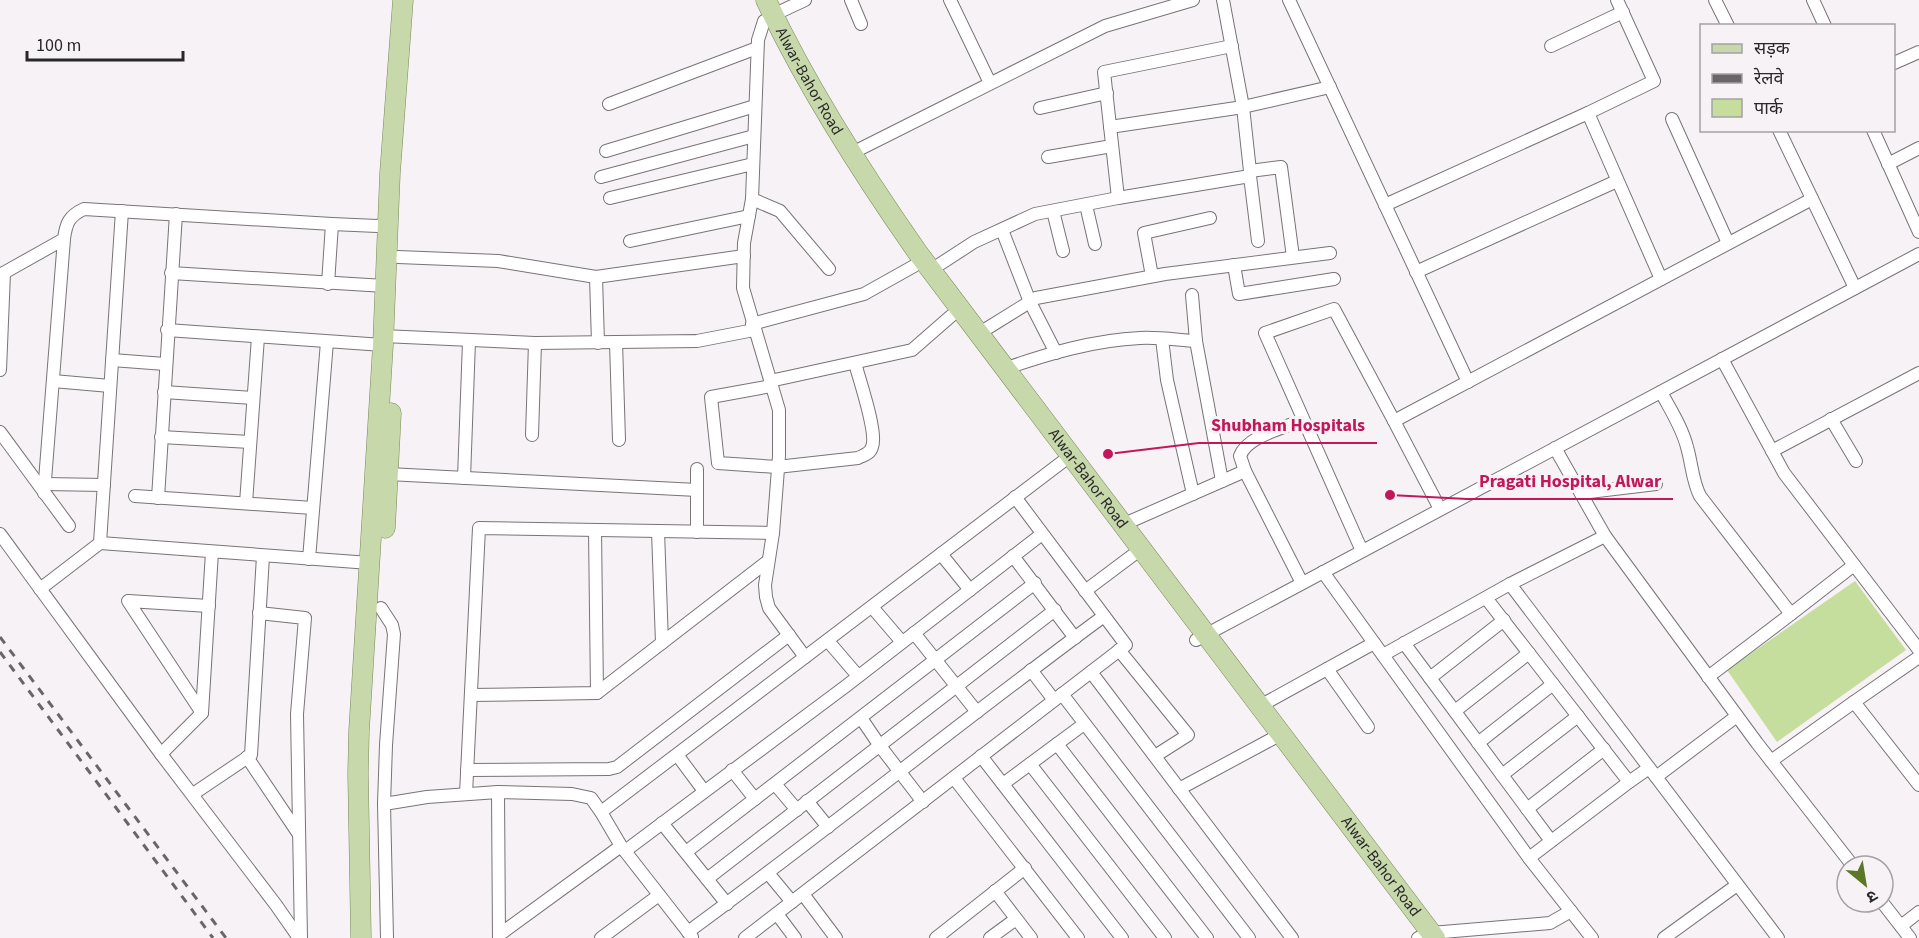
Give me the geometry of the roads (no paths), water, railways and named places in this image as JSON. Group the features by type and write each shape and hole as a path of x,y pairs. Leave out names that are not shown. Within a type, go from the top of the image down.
{"main road":[{"path":"374,938 370,562 387,339 398,257 404,65 403,0"},
{"path":"361,938 358,773 372,634 381,608 388,474 385,286 388,224 404,65 415,0"},
{"name":"Alwar-Bahor Road","path":"754,0 767,12 951,316 1122,525 1272,739 1425,937"},
{"name":"Alwar-Bahor Road","path":"767,12 830,140 923,268 1004,369 1132,555 1260,706 1425,937"}],"street":[{"path":"805,0 767,12 758,48 752,199 742,288 779,410 779,456 773,533 765,585 766,597 769,608 805,657"},
{"path":"851,0 861,24"},
{"path":"950,0 990,83"},
{"path":"852,153 1105,26 1194,0"},
{"path":"1223,0 1243,107 1258,240"},
{"path":"1289,0 1468,382"},
{"path":"1385,205 1654,81 1617,0"},
{"path":"1715,0 1727,24"},
{"path":"1813,0 1824,24"},
{"path":"1551,46 1623,12"},
{"path":"1118,198 1104,72 1232,46"},
{"path":"609,104 758,48"},
{"path":"1895,62 1919,52"},
{"path":"1110,127 1243,107 1330,87"},
{"path":"1040,108 1107,93"},
{"path":"606,151 755,106"},
{"path":"1588,113 1661,279"},
{"path":"1672,119 1728,243"},
{"path":"1780,132 1856,288"},
{"path":"1874,132 1919,232"},
{"path":"601,177 754,136"},
{"path":"1048,157 1112,146"},
{"path":"1888,164 1919,148"},
{"path":"610,198 753,164"},
{"path":"167,330 327,342 387,339 535,343 697,341 864,294 1035,214 1281,167 1293,257"},
{"path":"1416,272 1617,181"},
{"path":"752,199 780,211 829,269"},
{"path":"1394,421 1812,199"},
{"path":"1086,205 1095,244"},
{"path":"45,488 64,239 66,223 72,215 84,209 332,224 377,226 388,224"},
{"path":"100,543 122,211"},
{"path":"1053,211 1064,251"},
{"path":"158,498 176,214"},
{"path":"630,241 749,216"},
{"path":"1152,276 1144,233 1210,218"},
{"path":"328,284 332,224"},
{"path":"1002,230 1030,302 1056,352"},
{"path":"0,370 2,274 64,239"},
{"path":"978,334 1036,298 1152,276 1330,253"},
{"path":"1201,637 1919,254"},
{"path":"398,257 498,261 596,278 744,256"},
{"path":"1234,265 1239,294 1334,279"},
{"path":"171,273 385,286"},
{"path":"596,278 598,343"},
{"path":"1192,295 1196,341 1222,481"},
{"path":"1362,551 1265,333 1334,309 1440,509"},
{"path":"855,363 874,433 873,446 867,454 858,458 777,466 718,463 711,397 771,384 855,363 912,350 951,316"},
{"path":"246,504 258,337"},
{"path":"1004,369 1056,352 1117,341 1140,338 1196,341"},
{"path":"1162,339 1167,380 1193,494"},
{"path":"464,478 469,340"},
{"path":"309,559 327,342"},
{"path":"616,342 619,440"},
{"path":"532,435 535,343"},
{"path":"1722,359 1784,473 1919,651"},
{"path":"112,360 165,364"},
{"path":"1772,451 1919,373"},
{"path":"53,381 110,386"},
{"path":"164,392 253,398"},
{"path":"1661,392 1688,447 1693,483 1700,496 1791,615"},
{"path":"1831,419 1856,461"},
{"path":"1302,583 1245,471 1240,456 1243,448 1250,441 1303,420"},
{"path":"0,432 45,488 69,526"},
{"path":"161,437 250,442"},
{"path":"1555,448 1605,536 1737,716 1844,854"},
{"path":"601,812 678,756 1067,458"},
{"path":"697,469 697,532"},
{"path":"1122,525 1245,471"},
{"path":"388,474 697,490"},
{"path":"1581,493 1656,484"},
{"path":"45,488 104,485"},
{"path":"135,496 313,508"},
{"path":"748,937 1126,645 1016,497"},
{"path":"466,794 479,528 773,533"},
{"path":"596,530 597,693"},
{"path":"657,531 662,643"},
{"path":"0,534 161,754 300,938"},
{"path":"499,936 663,823 1042,534"},
{"path":"1383,655 1510,584 1605,536"},
{"path":"40,589 100,543 370,562"},
{"path":"161,754 202,713 212,552"},
{"path":"941,554 970,590"},
{"path":"1085,591 1132,555"},
{"path":"193,794 251,755 263,556"},
{"path":"1014,556 1075,638"},
{"path":"471,694 597,693 768,561"},
{"path":"1708,677 1854,566"},
{"path":"1323,572 1529,858 1592,938"},
{"path":"686,852 1035,583"},
{"path":"1510,584 1778,938"},
{"path":"1486,598 1629,782"},
{"path":"202,713 128,601 209,606"},
{"path":"873,607 902,642"},
{"path":"381,608 392,624 394,634 387,719 384,804 387,938"},
{"path":"707,879 1055,610"},
{"path":"259,613 305,618 297,714 300,938"},
{"path":"384,804 427,797 498,792 572,794 591,798 623,849 691,935 727,904 1104,616"},
{"path":"1430,678 1504,621"},
{"path":"914,633 976,712"},
{"path":"467,770 609,769 617,766 789,635"},
{"path":"828,641 858,676"},
{"path":"1260,706 1374,643"},
{"path":"1404,643 1551,841"},
{"path":"1119,650 1188,735 1155,756"},
{"path":"1455,711 1529,653"},
{"path":"1771,761 1919,657"},
{"path":"1327,669 1368,727"},
{"path":"1031,670 1084,724 1249,938"},
{"path":"1091,672 1292,938"},
{"path":"1478,742 1553,684"},
{"path":"1854,702 1919,784"},
{"path":"1502,775 1578,716"},
{"path":"1529,858 1629,782 1653,773 1737,716"},
{"path":"861,718 923,802"},
{"path":"1003,784 1084,724"},
{"path":"1179,789 1272,739"},
{"path":"1057,744 1207,938"},
{"path":"1527,809 1604,749"},
{"path":"678,756 704,791"},
{"path":"981,756 1122,938"},
{"path":"247,757 299,834"},
{"path":"1030,764 1165,938"},
{"path":"732,770 755,799"},
{"path":"954,778 1078,938"},
{"path":"775,784 797,810"},
{"path":"498,792 499,936"},
{"path":"807,801 828,827"},
{"path":"663,823 727,904"},
{"path":"936,938 1025,868"},
{"path":"768,873 792,902"},
{"path":"1664,938 1737,885"},
{"path":"995,891 1031,938"},
{"path":"803,894 836,938"},
{"path":"601,938 659,895"},
{"path":"1425,937 1550,923 1570,911"},
{"path":"777,914 795,938"},
{"path":"1892,914 1910,938"},
{"path":"1901,926 1918,915"},
{"path":"990,938 1016,919"}],"railway":[{"path":"0,637 226,938"},
{"path":"0,652 213,938"}],"place":[{"name":"Shubham Hospitals","path":"1108,454"},
{"name":"Pragati Hospital, Alwar","path":"1390,495"}]}
